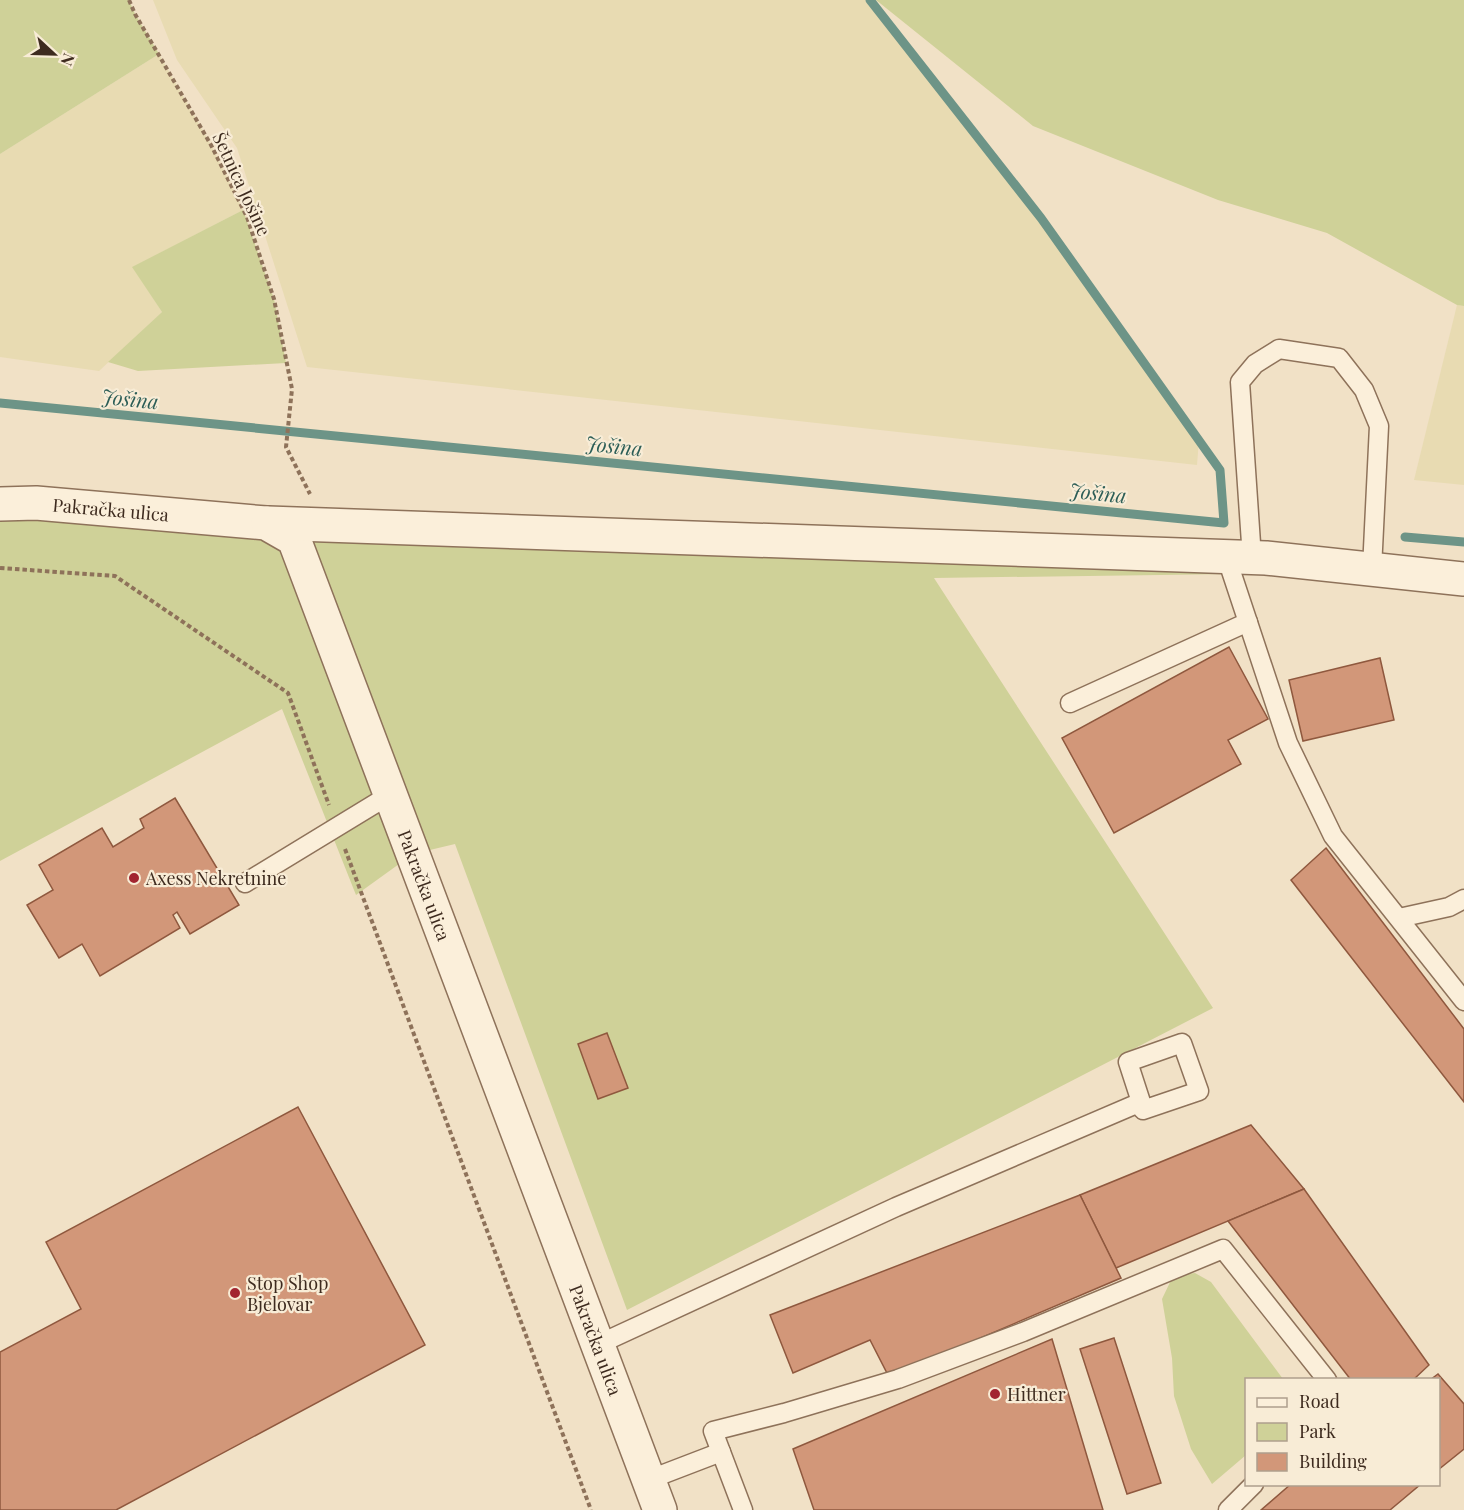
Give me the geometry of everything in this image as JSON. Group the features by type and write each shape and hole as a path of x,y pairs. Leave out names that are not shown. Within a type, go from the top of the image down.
{"street":[{"name":"Pakračka ulica","path":"0,504 36,503 266,523 294,539 660,1510"},
{"path":"266,523 1239,557 1372,569 1461,583"}],"lane":[{"path":"1372,569 1379,426 1364,390 1339,358 1279,349 1255,364 1240,382 1239,557 1248,622 1288,742 1333,836 1464,1001"},
{"path":"1070,703 1248,622"},
{"path":"245,883 391,794"},
{"path":"1399,918 1449,907 1464,898"},
{"path":"597,1345 896,1207 1141,1102"},
{"path":"743,1510 713,1431 784,1413 898,1379 1023,1332 1223,1249 1325,1378"},
{"path":"648,1480 721,1452"},
{"path":"1228,1510 1253,1486"}],"path":[{"name":"Šetnica Jošine","path":"129,0 212,145 247,217 274,299 292,394 286,447 328,525"},
{"path":"0,568 116,576 288,693 332,813"},
{"path":"344,844 591,1510"}],"shaded area":[{"path":"153,0 871,0 998,164 1199,440 1197,465 307,367 237,148 177,60"},
{"path":"159,54 211,145 243,210 133,267 162,312 99,371 0,357 0,154"},
{"path":"1457,305 1464,306 1464,485 1414,480"}],"green space":[{"path":"0,0 129,0 159,54 0,154"},
{"path":"876,0 1464,0 1464,306 1457,305 1327,233 1218,200 1033,126"},
{"path":"243,210 274,299 286,363 138,371 108,362 162,312 132,267"},
{"path":"0,516 1226,556 1232,574 934,578 1213,1008 627,1310 455,844 413,854 356,895 282,709 0,861"},
{"path":"1195,1273 1211,1282 1282,1378 1245,1378 1245,1456 1212,1484 1191,1449 1174,1396 1172,1358 1162,1299 1173,1276"}],"building":[{"path":"1229,647 1268,719 1228,740 1241,764 1114,833 1062,738"},
{"path":"1380,658 1394,720 1303,741 1289,680"},
{"name":"Axess Nekretnine","path":"175,798 239,905 190,934 177,912 173,915 180,928 100,976 82,944 59,958 27,905 53,890 39,865 102,828 113,847 144,828 140,819"},
{"path":"1326,848 1464,1029 1464,1102 1291,880"},
{"path":"607,1033 628,1088 598,1099 578,1044"},
{"name":"Stop Shop Bjelovar","path":"298,1107 425,1345 116,1510 0,1510 0,1352 81,1309 46,1242"},
{"path":"1251,1125 1304,1189 1116,1268 1080,1195"},
{"path":"1304,1189 1429,1365 1415,1378 1349,1378 1228,1221"},
{"path":"1080,1195 1121,1278 889,1377 870,1340 793,1373 770,1315"},
{"path":"1114,1338 1161,1483 1127,1494 1080,1349"},
{"name":"Hittner","path":"1052,1339 1103,1510 814,1510 793,1449"},
{"path":"1438,1374 1464,1404 1464,1449 1440,1468 1440,1378 1433,1378"},
{"path":"1289,1486 1419,1486 1390,1510 1261,1510"}],"waterway":[{"name":"Jošina","path":"0,403 1224,523 1220,470 1041,218 870,0"},
{"name":"Jošina","path":"1405,537 1464,542"}],"place":[{"name":"Axess Nekretnine","path":"134,878"},
{"name":"Stop Shop Bjelovar","path":"235,1293"},
{"name":"Hittner","path":"995,1394"}]}
